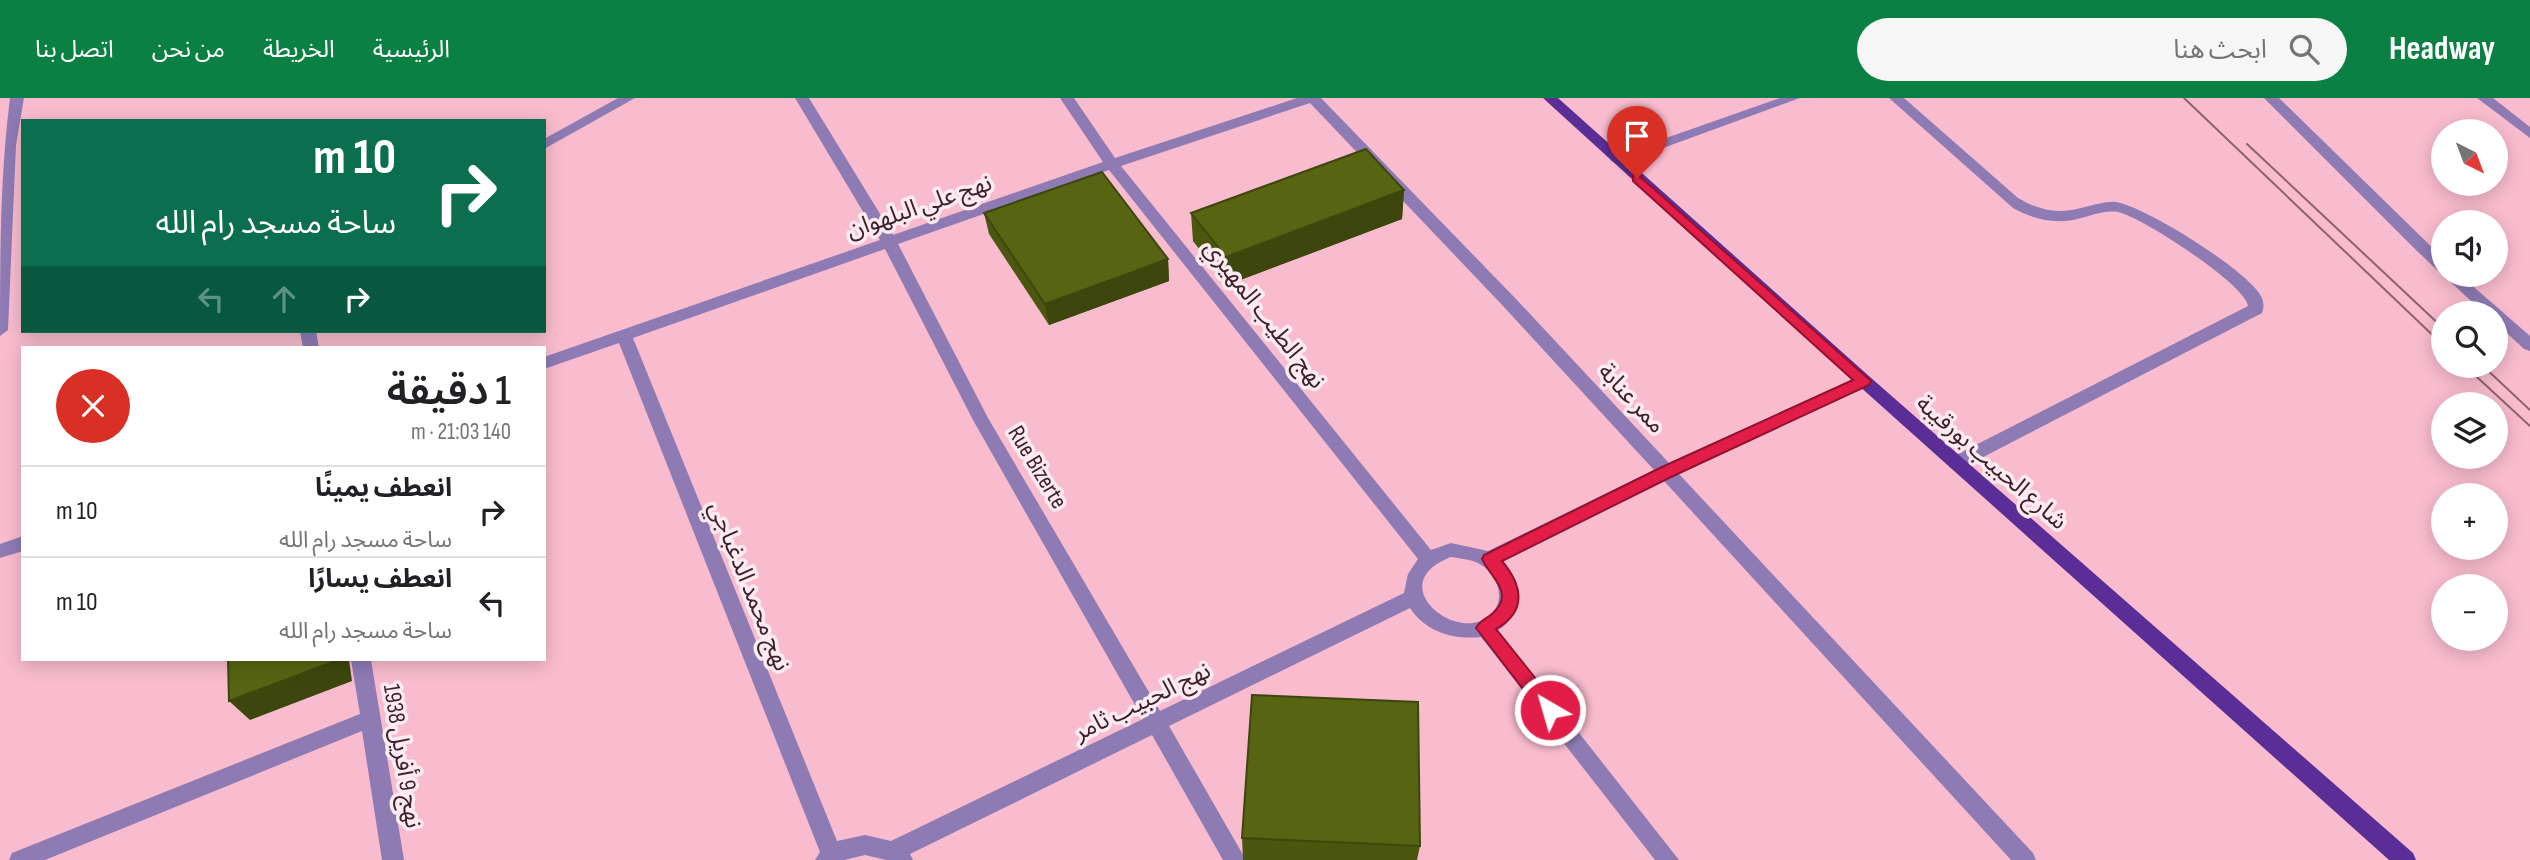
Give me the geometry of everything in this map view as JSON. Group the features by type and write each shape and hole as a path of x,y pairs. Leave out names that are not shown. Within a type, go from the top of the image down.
{"main road":[{"name":"شارع الحبيب بورقيبة","path":"1550,98 1956,463 2405,860"}],"street":[{"path":"0,330 11,145 17,98"},
{"path":"546,144 628,98"},
{"name":"Rue Bizerte","path":"802,98 890,243 981,420 1158,722 1235,860"},
{"name":"نهج الطيب المهيري","path":"1067,98 1112,164 1428,559"},
{"name":"نهج علي البلهوان","path":"546,362 1112,164 1312,98"},
{"name":"ممر عنابة","path":"1312,98 1667,472 2025,860"},
{"path":"1617,160 1793,98"},
{"path":"1896,98 2013,201 2034,214 2063,218 2097,208 2117,207 2142,216 2244,286 2255,299 2256,309 1956,463"},
{"path":"2271,98 2303,124 2385,212 2431,256"},
{"path":"2484,98 2530,134"},
{"path":"2465,287 2480,301"},
{"path":"2508,326 2530,345"},
{"name":"نهج محمد الدغباجي","path":"624,336 829,858"},
{"path":"1490,559 1667,472 1864,381"},
{"path":"0,551 21,544"},
{"path":"1451,550 1464,550 1490,559 1509,582 1511,595 1507,609 1498,620 1485,628 1463,631 1441,626 1424,614 1414,597 1415,576 1428,559 1451,550"},
{"name":"نهج الحبيب ثامر","path":"898,855 1158,722 1414,597"},
{"path":"1485,628 1668,860"},
{"name":"نهج 9 أفريل 1938","path":"361,661 393,860"},
{"path":"20,860 370,719"},
{"path":"829,858 863,844 898,855"}],"building":[{"path":"1366,149 1404,190 1226,257 1191,213"},
{"path":"1102,172 1168,259 1045,304 984,213"},
{"path":"228,661 333,661 333,662 229,701"},
{"path":"1252,695 1418,702 1420,846 1242,838"}],"tram line":[{"path":"2184,98 2431,334"},
{"path":"2247,144 2431,317"},
{"path":"2478,378 2530,426"},
{"path":"2496,378 2530,410"}],"route":[{"path":"1550,710 1485,628 1498,620 1507,609 1511,595 1509,582 1502,569 1490,559 1667,472 1864,381 1637,178"}]}
